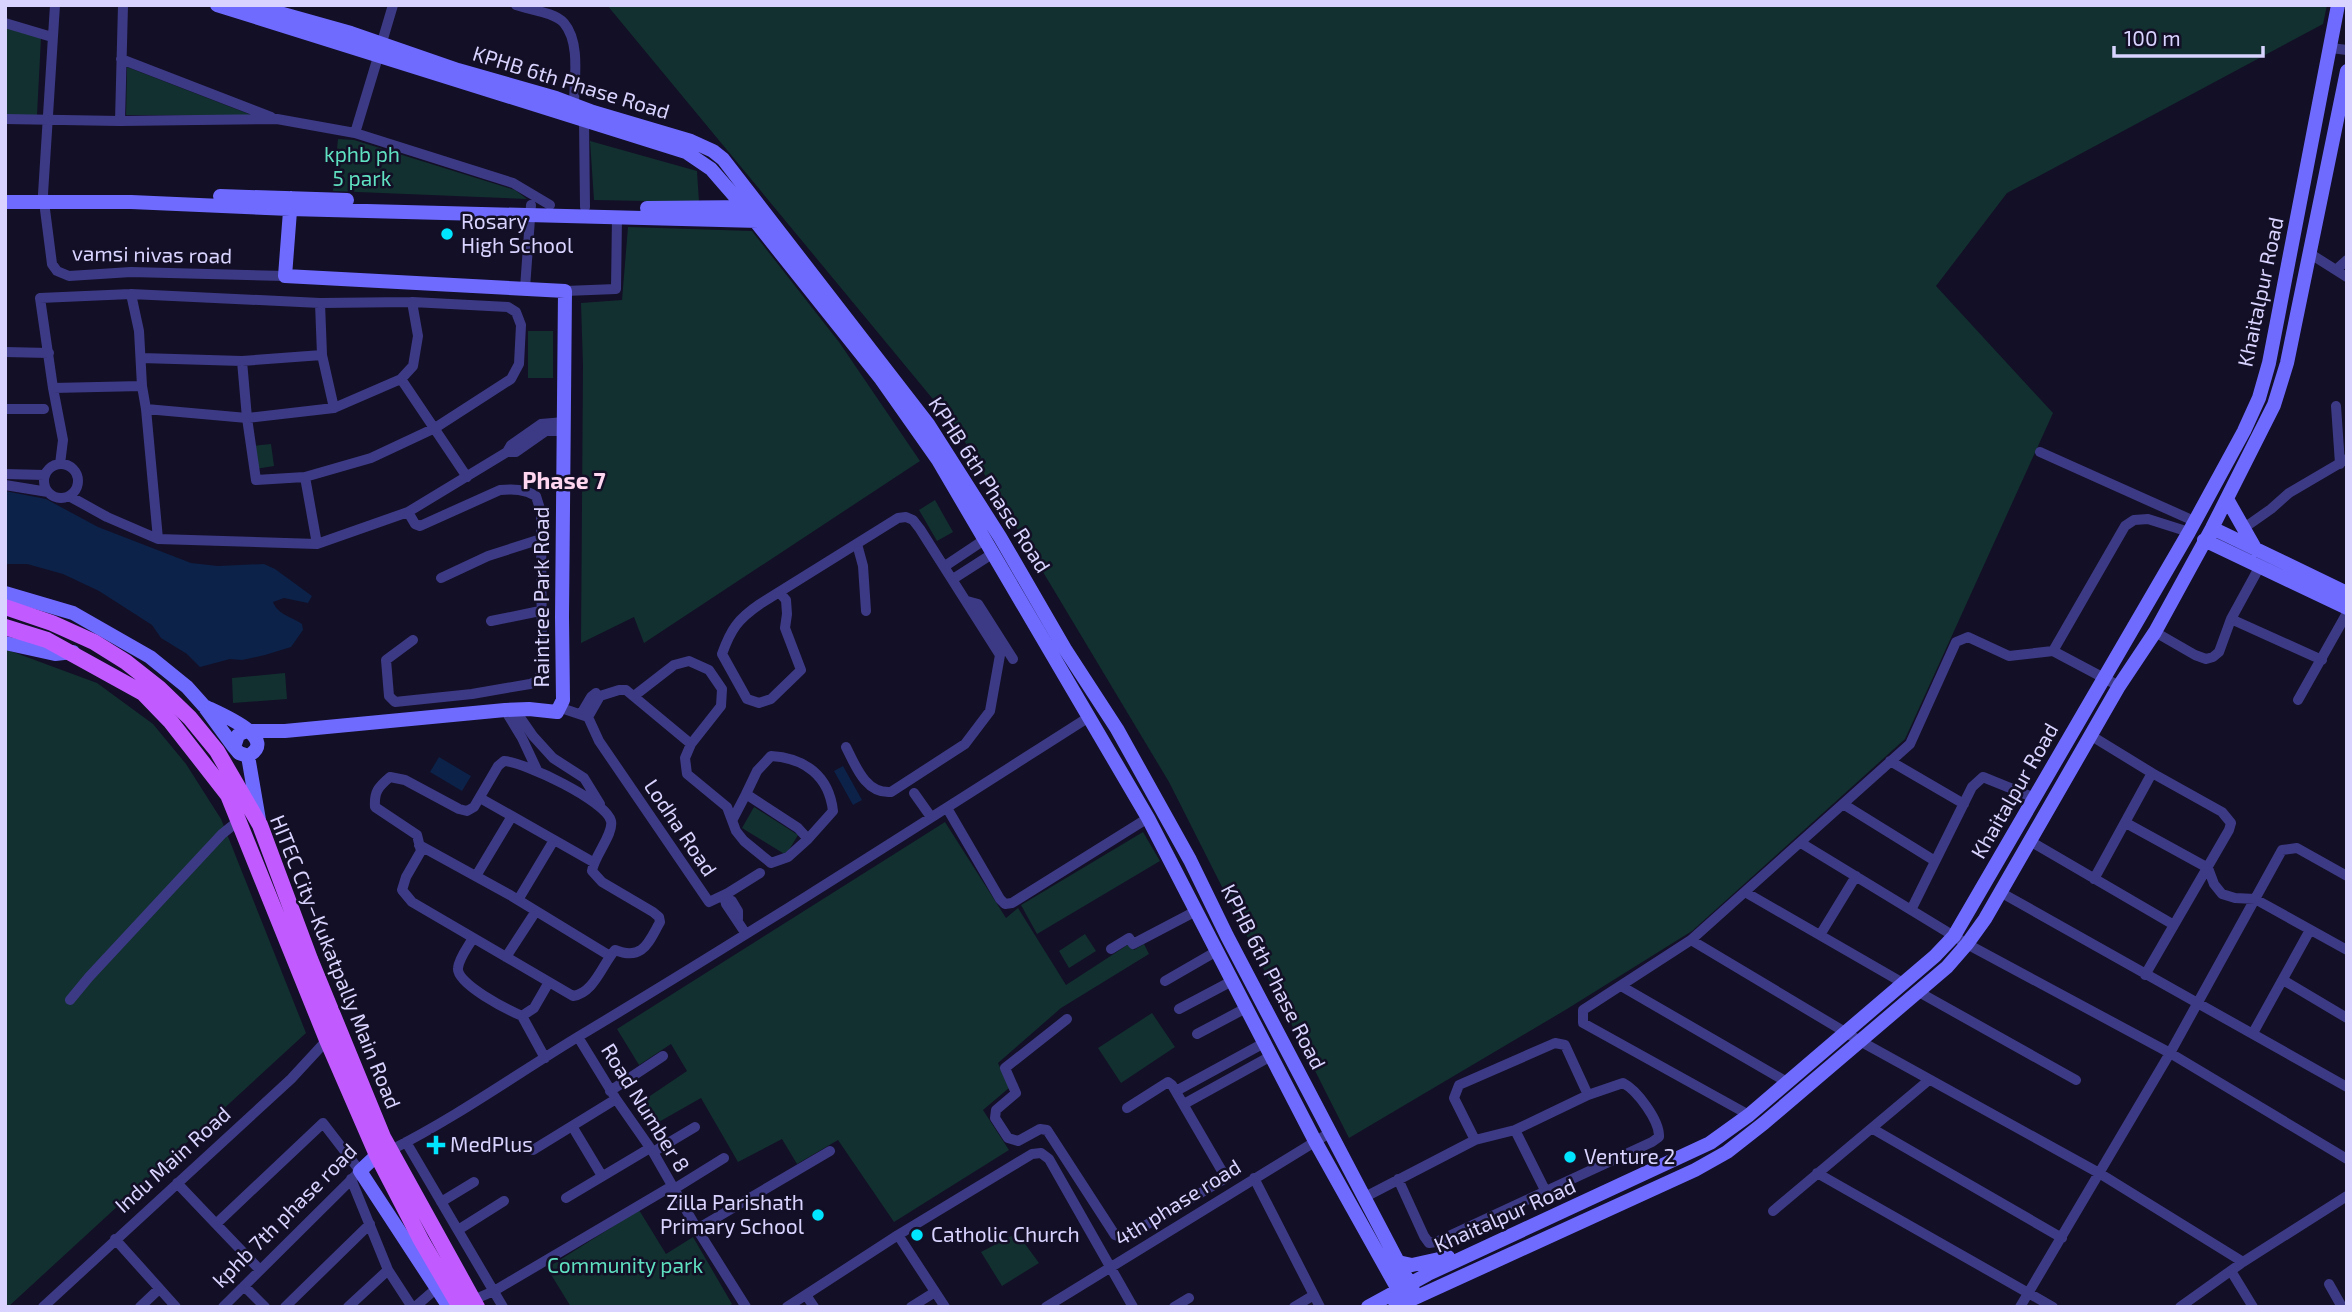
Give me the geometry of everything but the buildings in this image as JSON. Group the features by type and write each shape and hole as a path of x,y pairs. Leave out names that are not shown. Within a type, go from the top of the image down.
{"main road":[{"name":"HITEC City–Kukatpally Main Road","path":"5,607 52,623 94,642 159,688 190,718 217,751 260,825 384,1152 470,1304"},
{"path":"5,627 47,640 73,652 143,693 171,722 228,795 327,1040 384,1152"}],"street":[{"name":"vamsi nivas road","path":"55,5 44,198 52,264 57,271 69,276 131,272 285,276"},
{"path":"120,121 123,5"},
{"name":"KPHB 6th Phase Road","path":"217,5 446,66 705,146 723,159 760,206 762,220"},
{"name":"KPHB 6th Phase Road","path":"251,5 584,121 687,152 711,169 744,207 762,220 1000,537 1065,649 1117,729 1190,860 1227,936 1365,1197 1398,1262 1405,1295"},
{"path":"355,133 393,5"},
{"path":"516,5 564,23 574,42 574,105"},
{"name":"Khaitalpur Road","path":"1405,1295 1470,1255 1681,1159 1710,1143 1749,1115 1935,956 1954,936 2192,526 2244,430 2262,387 2272,349 2339,5"},
{"path":"5,23 52,37"},
{"path":"2331,48 2347,50"},
{"path":"121,59 277,119 355,133 513,183 550,205"},
{"name":"Khaitalpur Road","path":"1405,1295 1695,1170 1727,1152 1947,967 1968,944 2119,686 2155,632 2274,405 2287,363 2347,71"},
{"path":"5,119 277,119"},
{"path":"584,121 585,206"},
{"path":"5,202 108,193 291,204 531,209 617,216 762,220"},
{"path":"5,194 44,198"},
{"path":"291,204 285,276 565,291 616,289 617,216"},
{"path":"531,209 550,205 682,209 760,206"},
{"path":"525,288 531,209"},
{"path":"2309,253 2347,277"},
{"path":"2337,269 2347,260"},
{"name":"Raintree Park Road","path":"251,731 285,731 510,710 560,708 565,291"},
{"path":"131,294 139,331 158,539"},
{"path":"60,464 63,440 40,298 131,294 320,303 412,302 508,307 516,312 521,325 519,364 511,379 435,428 371,458 305,477 256,480 242,360"},
{"path":"146,410 247,418 334,408 401,379 413,366 418,336 412,302"},
{"path":"320,303 322,355 334,408"},
{"path":"5,352 49,353"},
{"path":"141,358 242,360 322,355"},
{"path":"401,379 467,477"},
{"path":"53,388 142,386"},
{"path":"2244,528 2289,493 2344,461 2336,406"},
{"path":"5,409 44,409"},
{"path":"5,485 48,492 58,497 69,496 107,517 158,539 317,544 408,512 507,452 516,452 546,432 564,426"},
{"path":"2040,452 2192,526"},
{"name":"KPHB 6th Phase Road","path":"942,457 984,540 1148,818 1315,1141 1405,1295"},
{"path":"48,492 44,484 45,475 51,467 60,464 71,467 77,476 76,487 69,496"},
{"path":"5,474 45,475"},
{"path":"305,477 317,544"},
{"path":"408,512 415,524 420,526 500,490 525,490 536,496 541,512 542,669 539,680 472,694 395,702 388,696 386,660 413,640"},
{"path":"2227,499 2259,559 2347,593"},
{"path":"779,592 786,600 785,628 801,670 771,699 759,703 747,699 722,654 730,633 742,616 779,592 898,518 906,516 913,520 947,565 1000,655 990,710 965,744 891,792 881,793 875,790 859,773 846,747"},
{"path":"2053,651 2125,526 2134,520 2148,519 2192,526"},
{"path":"2208,534 2259,559 2347,610 2298,701"},
{"path":"441,578 488,556 541,539"},
{"path":"947,565 984,540"},
{"path":"857,544 863,566 866,611"},
{"path":"953,579 992,554"},
{"path":"2155,632 2206,659 2213,657 2218,652 2259,559"},
{"path":"5,593 73,613 150,657 187,687 205,706 239,753 252,752"},
{"path":"967,601 978,604 1013,659"},
{"path":"491,621 540,611"},
{"path":"2231,619 2322,660"},
{"path":"1749,1115 1583,1023 1583,1010 1691,940 1910,744 1956,642 1968,637 2009,656 2053,651 2119,686"},
{"path":"5,643 55,654 73,652"},
{"path":"634,696 674,665 689,661 709,670 722,688 721,706 691,744 685,758 687,774 727,807 736,831 771,863 788,857 808,839 833,811 832,797 825,783 814,771 795,760 771,756 757,771 733,819"},
{"path":"584,717 600,696 626,690 691,744"},
{"path":"584,717 590,697 596,693"},
{"path":"205,706 251,731 257,739 252,752 260,825"},
{"path":"560,708 584,717"},
{"path":"560,708 584,717"},
{"path":"510,710 537,770"},
{"path":"510,710 553,758 584,779 604,810 611,821 611,830 593,862 592,871 595,877 653,912 660,922 646,947 641,951 624,954 615,950 587,990 573,996 412,902 402,890 421,851 417,835 375,807 374,794 390,777 405,780 467,811 474,807 498,766 504,761 537,770 604,810"},
{"name":"Lodha Road","path":"584,717 709,902 725,897 760,873"},
{"path":"384,1152 452,1116 696,967 1090,717"},
{"path":"234,747 238,735 251,731"},
{"name":"Raintree Park Road","path":"252,752 285,731"},
{"path":"2090,736 2222,812 2231,823 2208,868 2145,975"},
{"path":"530,752 553,758"},
{"path":"1890,761 1964,804"},
{"path":"2094,879 2152,773"},
{"path":"1911,910 1972,787 1983,777 2035,798"},
{"path":"914,793 932,817"},
{"path":"746,794 798,828 808,839"},
{"path":"480,797 593,862"},
{"path":"1843,804 1935,861"},
{"path":"947,808 1005,904 1012,903 1148,818"},
{"path":"476,876 512,816"},
{"path":"71,1000 89,976 237,822"},
{"path":"2126,823 2208,868 2214,884 2222,894 2255,899 2347,950"},
{"path":"518,900 554,840"},
{"path":"2030,841 2174,925"},
{"path":"1801,843 1954,936 2170,1053 2347,1159"},
{"path":"419,845 518,900 610,956"},
{"path":"2020,1307 2170,1053 2282,850 2297,848 2347,876"},
{"path":"1820,934 1856,876"},
{"path":"1745,892 1903,983"},
{"path":"2000,892 2347,1087"},
{"path":"725,897 726,904 746,934"},
{"path":"506,957 536,911"},
{"path":"1111,949 1129,938 1133,944 1196,911"},
{"path":"2253,1033 2310,930"},
{"path":"473,938 458,965 458,972 464,982 522,1016 545,1058"},
{"path":"1691,940 1860,1041 2099,1173 2244,1262"},
{"path":"1166,981 1217,951"},
{"path":"2283,980 2347,1018"},
{"path":"1180,1009 1232,981"},
{"path":"522,1016 534,1008 549,982"},
{"path":"1621,986 1787,1082"},
{"path":"1917,991 2076,1080"},
{"path":"1197,1034 1246,1008"},
{"path":"1067,1019 1005,1068 1016,1093 996,1110 995,1118 1008,1138 1018,1141 1040,1129 1047,1130 1115,1235 1120,1238 1226,1178 1184,1104 1168,1082 1127,1108"},
{"name":"Road Number 8","path":"578,1037 651,1150 746,1307"},
{"name":"Indu Main Road","path":"43,1307 291,1079 327,1040"},
{"path":"1475,1140 1454,1098 1459,1084 1555,1043 1564,1045 1588,1095"},
{"path":"1176,1091 1268,1050"},
{"path":"1184,1104 1268,1050"},
{"path":"533,1150 572,1126 663,1056"},
{"path":"1773,1210 1930,1080"},
{"path":"1365,1197 1398,1179 1475,1140 1515,1130 1588,1095 1623,1083 1636,1091 1659,1129 1658,1137 1652,1142 1436,1242 1429,1243 1398,1179"},
{"path":"216,1224 323,1123 356,1175 438,1287 449,1307"},
{"path":"572,1126 602,1176"},
{"path":"566,1198 695,1127"},
{"path":"1873,1129 2062,1238"},
{"path":"1515,1130 1545,1191"},
{"name":"4th phase road","path":"1046,1307 1331,1132"},
{"path":"406,1142 503,1307"},
{"path":"697,1229 830,1151"},
{"name":"kphb 7th phase road","path":"223,1307 356,1175 384,1152"},
{"path":"787,1307 898,1235 1032,1154 1041,1153 1049,1159 1133,1307"},
{"path":"470,1304 724,1157"},
{"path":"1818,1173 2053,1307"},
{"path":"356,1175 370,1224 388,1270 414,1307 438,1287"},
{"path":"1254,1178 1320,1307"},
{"path":"441,1202 474,1182"},
{"path":"177,1183 260,1270"},
{"path":"2180,1307 2347,1196"},
{"path":"458,1230 503,1201"},
{"path":"285,1307 370,1224"},
{"path":"898,1235 944,1307"},
{"path":"115,1239 176,1307"},
{"path":"1398,1262 1412,1265 1453,1255 1470,1255"},
{"path":"348,1307 388,1270"},
{"path":"2231,1271 2253,1307"},
{"path":"2329,1284 2340,1306"},
{"path":"244,1286 265,1307"},
{"path":"140,1307 159,1289"},
{"path":"911,1307 935,1292"},
{"path":"806,1294 814,1307"},
{"path":"1294,1307 1314,1295"},
{"path":"1368,1307 1405,1295"},
{"path":"1174,1307 1189,1298"}],"green space":[{"path":"607,5 2327,5 2323,24 2007,193 1936,286 2053,413 1905,739 1692,931 1567,1009 1349,1138 1169,782 956,427"},
{"path":"5,27 41,38 37,115 5,115"},
{"path":"127,67 254,116 126,115"},
{"name":"kphb ph 5 park","path":"338,139 354,140 515,190 527,199 333,191"},
{"path":"590,141 697,171 699,202 594,200"},
{"path":"628,227 752,231 839,342 920,461 644,643 634,617 581,643 581,303 622,300"},
{"path":"528,331 553,331 553,378 528,378"},
{"path":"271,444 274,466 255,469 252,446"},
{"path":"935,500 953,532 937,541 919,510"},
{"path":"5,649 97,683 153,724 186,764 221,819 306,1033 8,1307 5,1307"},
{"path":"285,673 287,699 233,703 232,678"},
{"path":"754,807 798,835 786,855 742,828"},
{"path":"945,822 1006,918 1018,908 1066,985 1129,944 1134,950 1144,944 1149,954 1061,1008 998,1063 1009,1088 983,1110 1009,1150 894,1222 838,1140 797,1164 782,1139 738,1162 701,1098 650,1127 638,1104 687,1071 671,1044 639,1065 617,1029"},
{"path":"1143,832 1160,861 1037,934 1021,905"},
{"path":"1085,934 1096,951 1069,968 1059,951"},
{"path":"1152,1013 1175,1047 1121,1083 1098,1048"},
{"name":"Community park","path":"639,1210 666,1254 693,1237 732,1304 727,1307 571,1307 547,1268"},
{"path":"1017,1233 1039,1263 1002,1286 981,1252"}],"water":[{"path":"5,491 46,499 98,527 191,563 218,566 264,564 275,569 312,596 308,603 284,598 273,602 281,612 302,624 303,630 291,647 265,655 242,660 230,659 200,667 187,654 161,638 152,625 99,591 63,574 27,564 5,564"},
{"path":"439,757 471,776 462,791 430,772"},
{"path":"843,766 862,800 853,805 834,771"}],"place":[{"name":"Rosary High School","path":"447,234"},
{"name":"MedPlus","path":"436,1145"},
{"name":"Venture 2","path":"1570,1157"},
{"name":"Zilla Parishath Primary School","path":"818,1215"},
{"name":"Catholic Church","path":"917,1235"}],"district":[{"name":"Phase 7","path":"564,481"}]}
